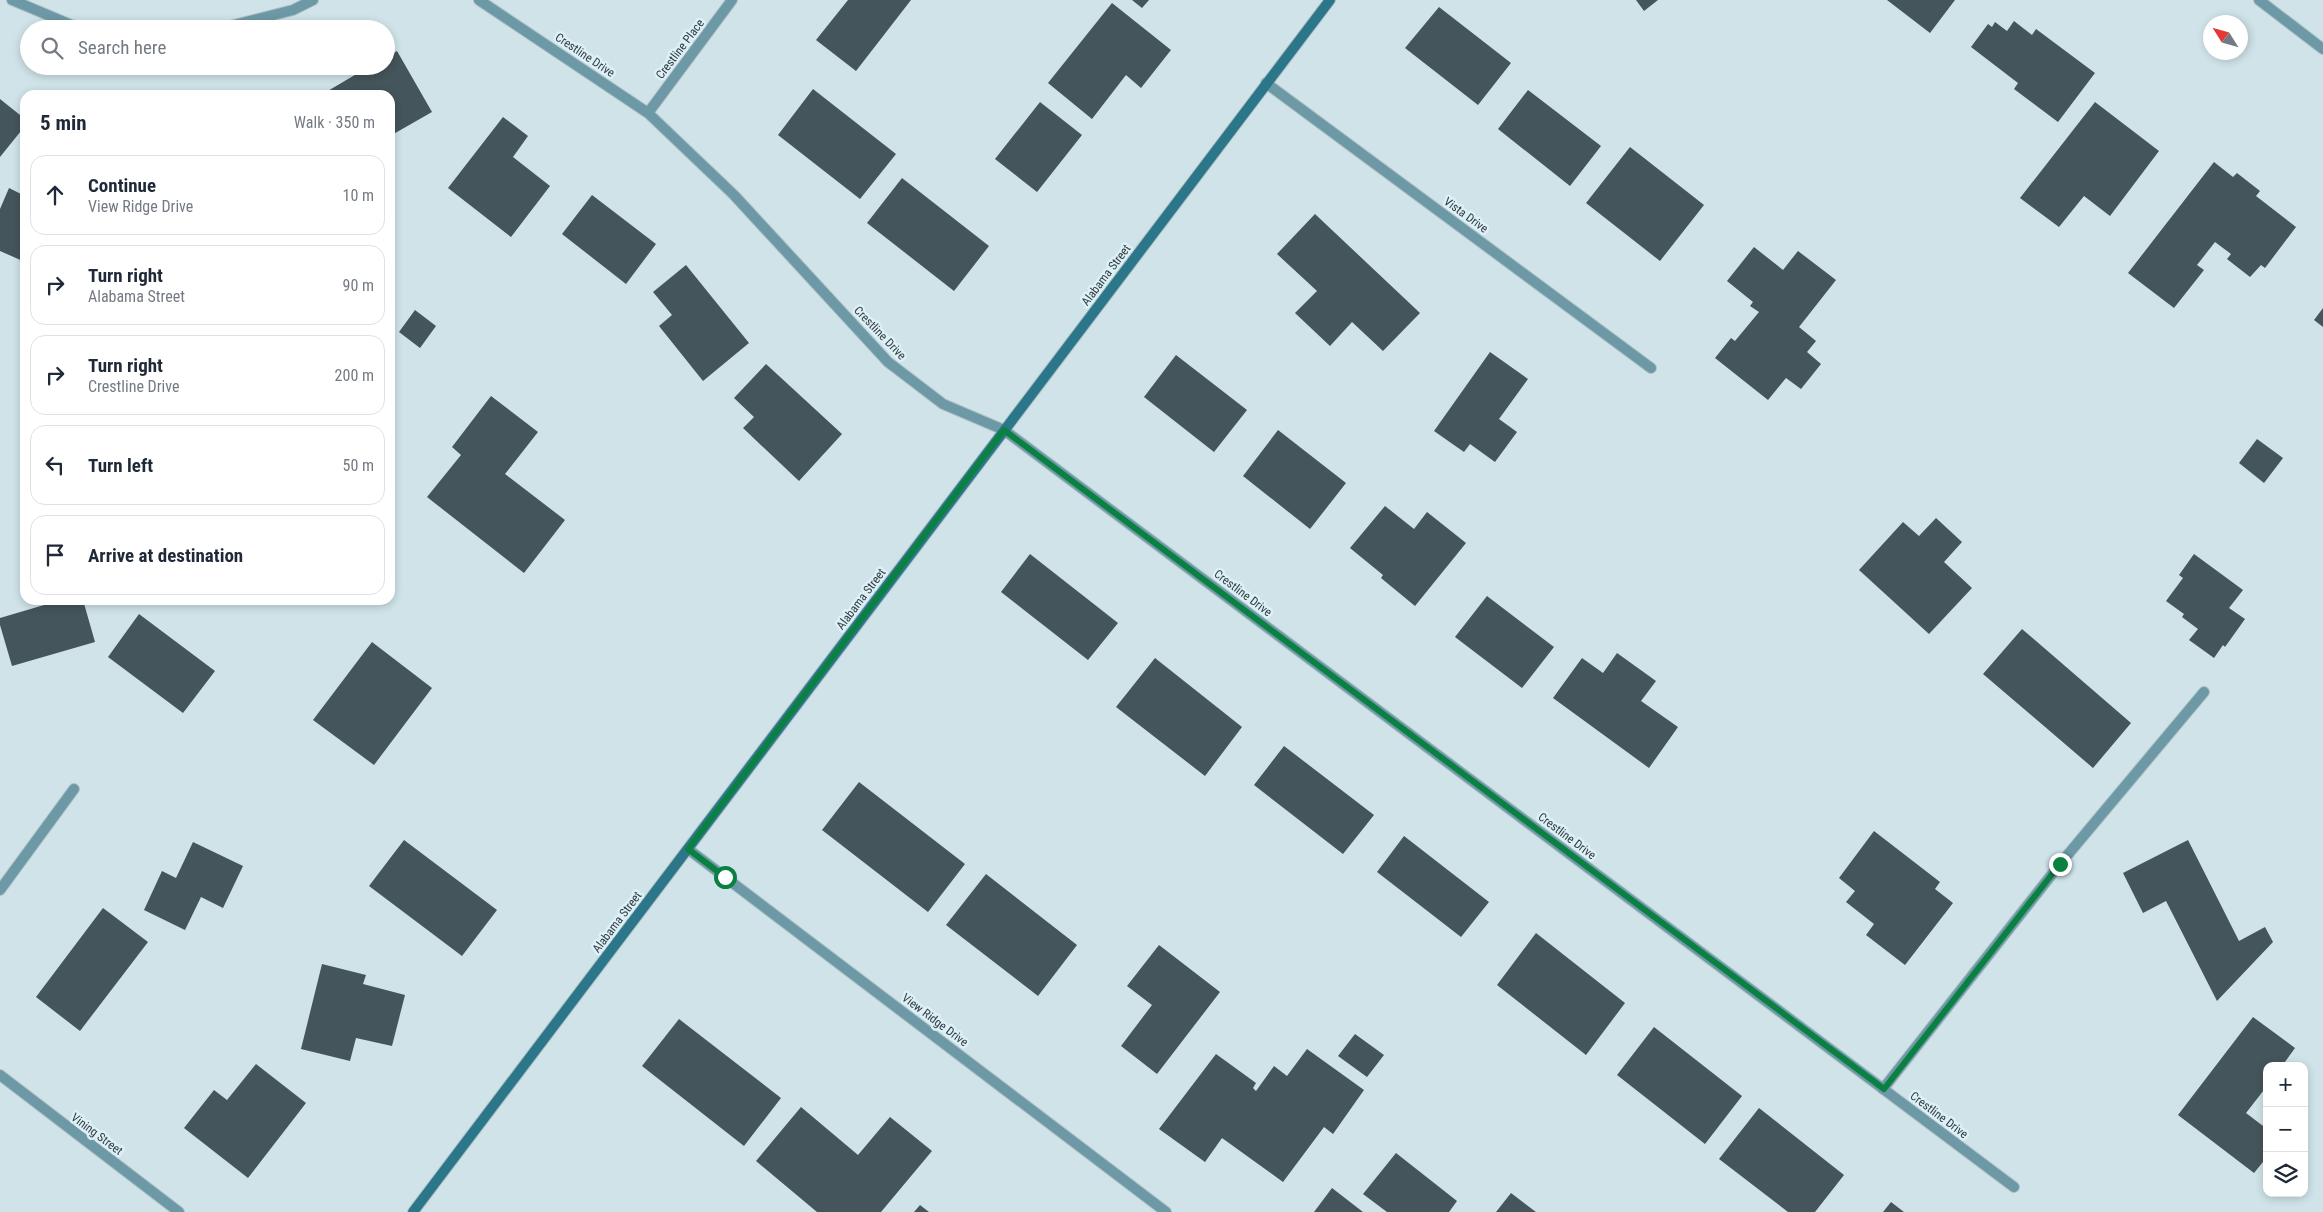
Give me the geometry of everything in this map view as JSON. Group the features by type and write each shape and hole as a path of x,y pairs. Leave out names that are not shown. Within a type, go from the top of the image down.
{"main road":[{"name":"Alabama Street","path":"413,1212 1330,0"}],"street":[{"path":"12,0 60,20"},
{"path":"254,20 293,10 313,0"},
{"name":"Crestline Drive","path":"479,0 648,113 734,195 888,362 943,404 1004,430 2014,1187"},
{"name":"Crestline Place","path":"648,113 732,0"},
{"path":"2259,0 2323,49"},
{"name":"Vista Drive","path":"1266,83 1651,368"},
{"path":"1884,1089 2060,864 2204,692"},
{"path":"0,890 74,788"},
{"name":"View Ridge Drive","path":"688,849 1166,1212"},
{"name":"Vining Street","path":"0,1075 179,1212"}],"building":[{"path":"848,0 911,0 856,71 816,40"},
{"path":"1132,0 1149,0 1142,8"},
{"path":"1636,0 1658,0 1644,11"},
{"path":"1887,0 1955,0 1930,33"},
{"path":"1112,3 1171,50 1141,88 1126,75 1092,119 1048,83"},
{"path":"1439,7 1511,63 1478,105 1405,48"},
{"path":"2014,21 2032,35 2036,29 2095,73 2058,122 2014,89 2018,83 1971,47 1988,24 1992,27 1995,22 2007,31"},
{"path":"397,51 432,112 395,133 395,90 329,90 355,75 395,75 395,52"},
{"path":"813,89 896,154 860,199 778,135"},
{"path":"1528,90 1601,146 1570,186 1498,129"},
{"path":"0,99 20,115 20,132 0,157"},
{"path":"1040,102 1082,135 1037,192 995,159"},
{"path":"2095,102 2159,151 2110,216 2084,196 2059,227 2020,198"},
{"path":"503,117 528,136 513,157 550,186 511,237 448,188"},
{"path":"1630,147 1704,205 1660,261 1586,203"},
{"path":"2214,162 2233,177 2237,173 2260,191 2256,196 2296,227 2265,268 2261,265 2250,277 2227,259 2231,254 2215,242 2197,265 2204,270 2174,308 2128,273"},
{"path":"902,178 989,246 954,291 867,223"},
{"path":"9,188 20,194 20,260 0,251 0,209"},
{"path":"592,195 656,244 626,284 562,234"},
{"path":"1315,214 1420,313 1383,351 1352,322 1330,346 1295,313 1317,291 1277,254"},
{"path":"1754,247 1783,270 1798,251 1836,280 1799,327 1816,341 1807,352 1821,364 1801,389 1786,378 1768,400 1715,358 1731,338 1735,341 1759,312 1750,306 1753,302 1727,281"},
{"path":"686,265 749,343 703,381 659,326 672,315 653,292"},
{"path":"2323,308 2323,327 2314,320"},
{"path":"415,310 436,326 420,348 399,332"},
{"path":"1490,352 1528,379 1499,419 1517,432 1495,462 1470,444 1464,452 1434,431"},
{"path":"1176,355 1247,410 1214,452 1144,397"},
{"path":"766,364 842,434 799,481 743,428 754,417 734,398"},
{"path":"491,396 538,432 505,474 565,520 524,573 427,497 461,455 452,447"},
{"path":"1278,430 1346,483 1310,529 1243,476"},
{"path":"2257,439 2283,458 2264,483 2239,463"},
{"path":"1385,506 1414,529 1427,512 1466,543 1415,606 1381,578 1383,575 1350,548"},
{"path":"1936,518 1962,542 1944,562 1972,588 1929,634 1859,570 1903,522 1919,536"},
{"path":"1030,554 1118,623 1088,660 1001,592"},
{"path":"2194,554 2243,590 2229,608 2245,619 2225,647 2223,645 2214,658 2189,640 2198,629 2182,617 2184,614 2166,601 2183,578 2179,575"},
{"path":"1487,596 1554,647 1522,688 1455,637"},
{"path":"44,605 84,605 95,642 12,666 0,625 0,618"},
{"path":"139,614 215,671 183,713 108,657"},
{"path":"2022,629 2131,723 2093,768 1983,674"},
{"path":"372,642 432,688 374,765 313,720"},
{"path":"1617,653 1656,681 1641,701 1678,727 1649,768 1553,698 1582,658 1603,673"},
{"path":"1155,658 1242,727 1205,776 1116,707"},
{"path":"1284,746 1374,815 1343,854 1254,785"},
{"path":"859,782 965,864 928,912 822,830"},
{"path":"1874,831 1940,882 1935,889 1953,903 1905,965 1866,935 1874,924 1846,902 1855,891 1839,878"},
{"path":"1404,836 1489,902 1461,937 1377,872"},
{"path":"404,840 497,910 462,956 369,886"},
{"path":"2188,840 2239,941 2265,927 2273,942 2217,1001 2166,901 2143,913 2123,873"},
{"path":"193,842 243,866 223,908 201,897 185,930 144,910 162,871 176,878"},
{"path":"986,874 1077,945 1038,996 946,925"},
{"path":"103,908 148,942 80,1031 36,997"},
{"path":"1536,933 1625,1003 1586,1055 1497,985"},
{"path":"1159,945 1220,992 1157,1074 1121,1046 1152,1005 1127,986"},
{"path":"322,964 366,975 363,984 405,995 392,1046 356,1038 350,1061 301,1049"},
{"path":"2253,1017 2295,1048 2285,1062 2263,1062 2263,1091 2246,1113 2263,1126 2263,1162 2254,1173 2178,1115"},
{"path":"679,1019 781,1098 744,1146 642,1066"},
{"path":"1654,1027 1742,1096 1705,1144 1617,1075"},
{"path":"1355,1034 1384,1055 1367,1077 1338,1056"},
{"path":"1307,1049 1364,1090 1333,1134 1324,1127 1283,1182 1222,1138 1205,1162 1159,1129 1216,1054 1256,1083 1253,1088 1256,1091 1274,1066 1287,1076"},
{"path":"256,1064 306,1103 248,1178 184,1128 214,1090 227,1100"},
{"path":"801,1107 858,1155 890,1117 932,1151 881,1212 817,1212 756,1161"},
{"path":"1759,1108 1844,1175 1815,1212 1788,1212 1719,1159"},
{"path":"1396,1153 1457,1201 1449,1212 1387,1212 1363,1194"},
{"path":"1332,1188 1363,1212 1314,1212"},
{"path":"1511,1193 1536,1212 1496,1212"},
{"path":"1891,1202 1904,1212 1883,1212"},
{"path":"920,1205 929,1212 914,1212"}],"route":[{"path":"725,877 688,849 1004,430 1884,1089 2060,864"}]}
